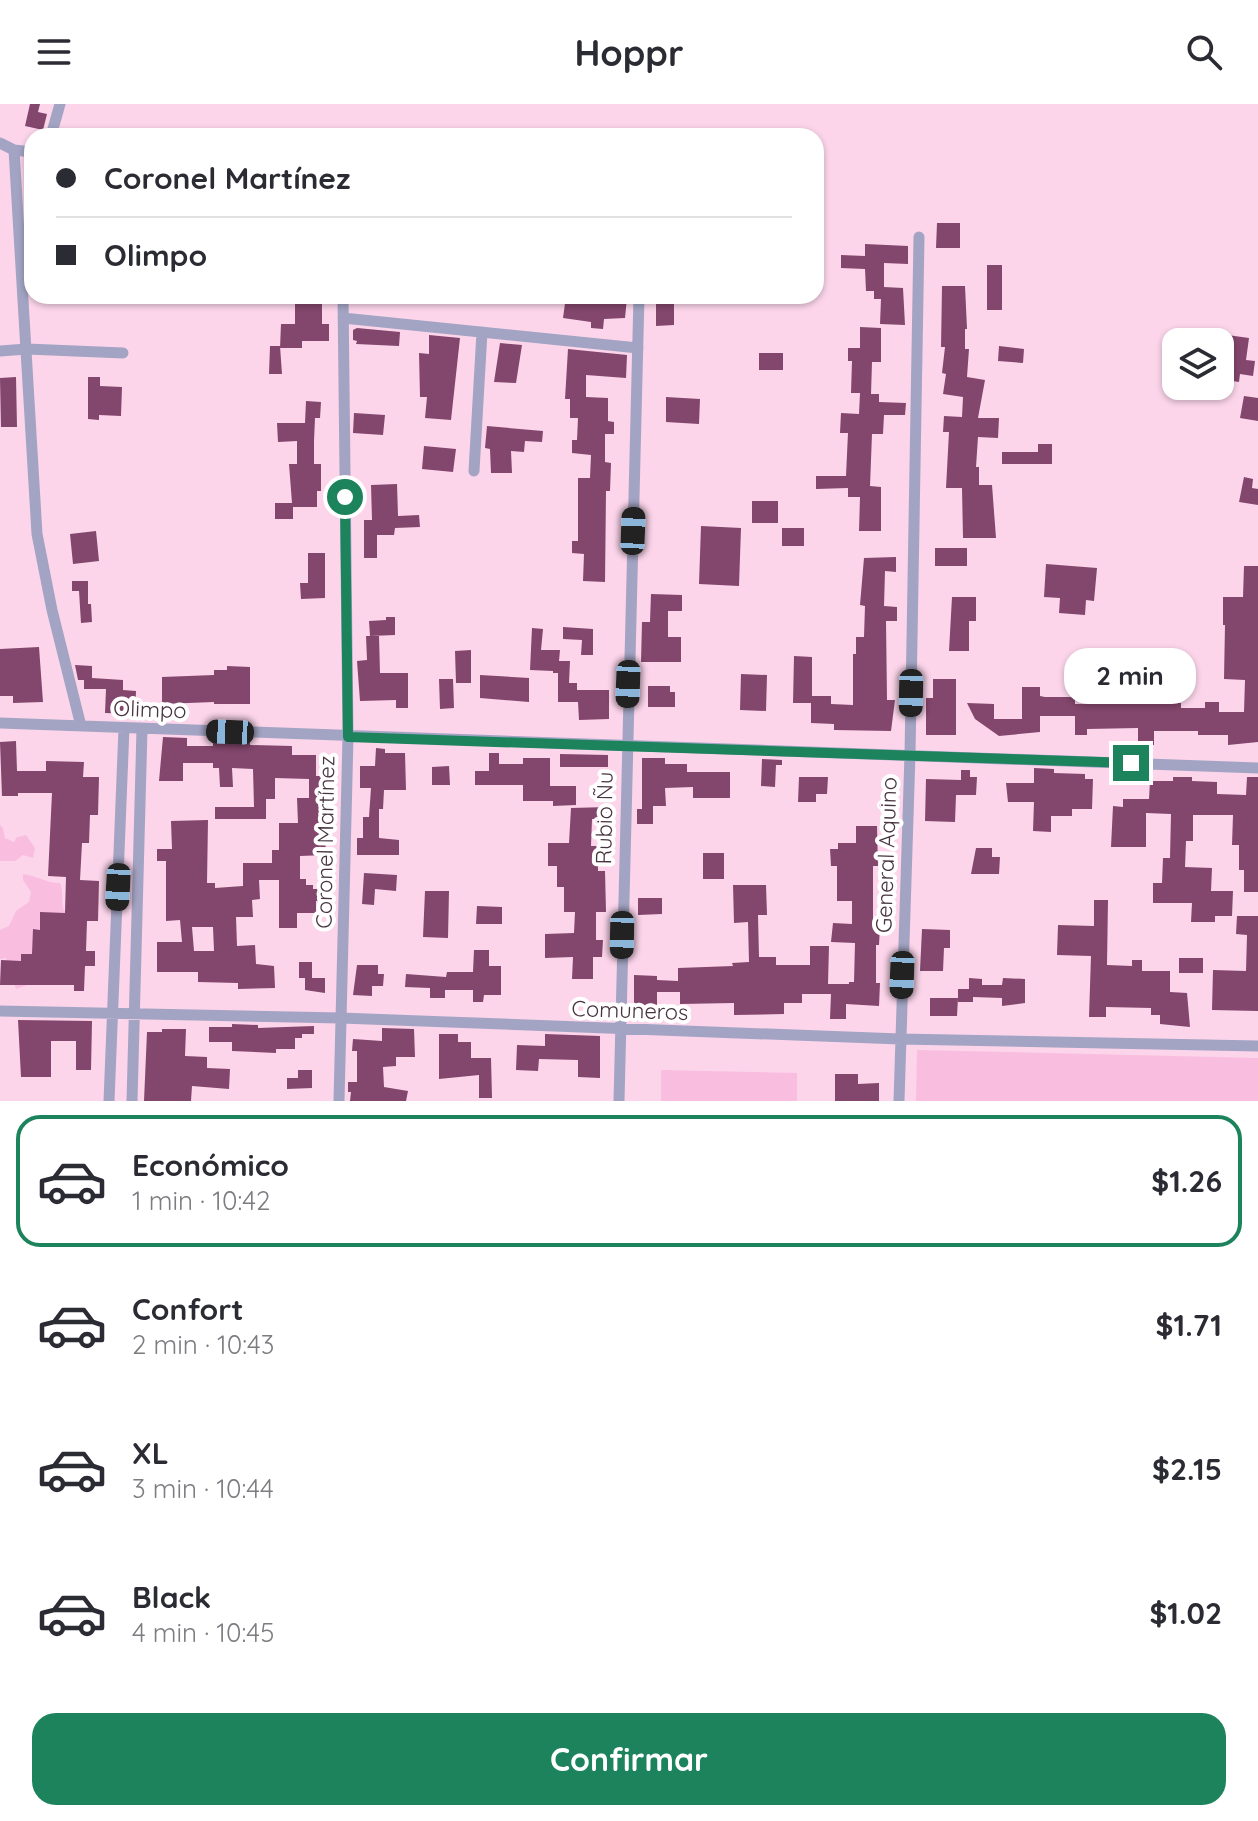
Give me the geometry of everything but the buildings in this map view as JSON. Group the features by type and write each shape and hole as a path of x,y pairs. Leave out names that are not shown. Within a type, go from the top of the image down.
{"street":[{"path":"53,128 60,104"},
{"path":"0,143 24,151"},
{"path":"14,150 24,303"},
{"name":"General Aquino","path":"899,1101 910,754 919,237"},
{"path":"24,304 37,534 81,726"},
{"name":"Coronel Martínez","path":"339,1101 348,737 343,304"},
{"name":"Rubio Ñu","path":"619,1101 639,304"},
{"path":"343,318 638,348"},
{"path":"474,471 482,332"},
{"path":"0,351 27,349 123,353"},
{"name":"Olimpo","path":"0,723 1258,768"},
{"path":"109,1101 124,728"},
{"path":"132,1101 142,729"},
{"name":"Comuneros","path":"0,1011 341,1018 900,1039 1258,1046"}],"shaded area":[{"path":"0,825 5,838 14,842 17,837 26,835 35,848 33,858 23,855 15,861 0,861"},
{"path":"23,874 60,883 66,913 30,984 16,989 6,958 0,959 0,930 9,926 16,911 29,902 31,892 23,880"},
{"path":"917,1050 1258,1058 1258,1101 916,1101"},
{"path":"661,1070 797,1073 797,1101 661,1101"}],"route":[{"path":"345,497 348,737 1131,763"}]}
